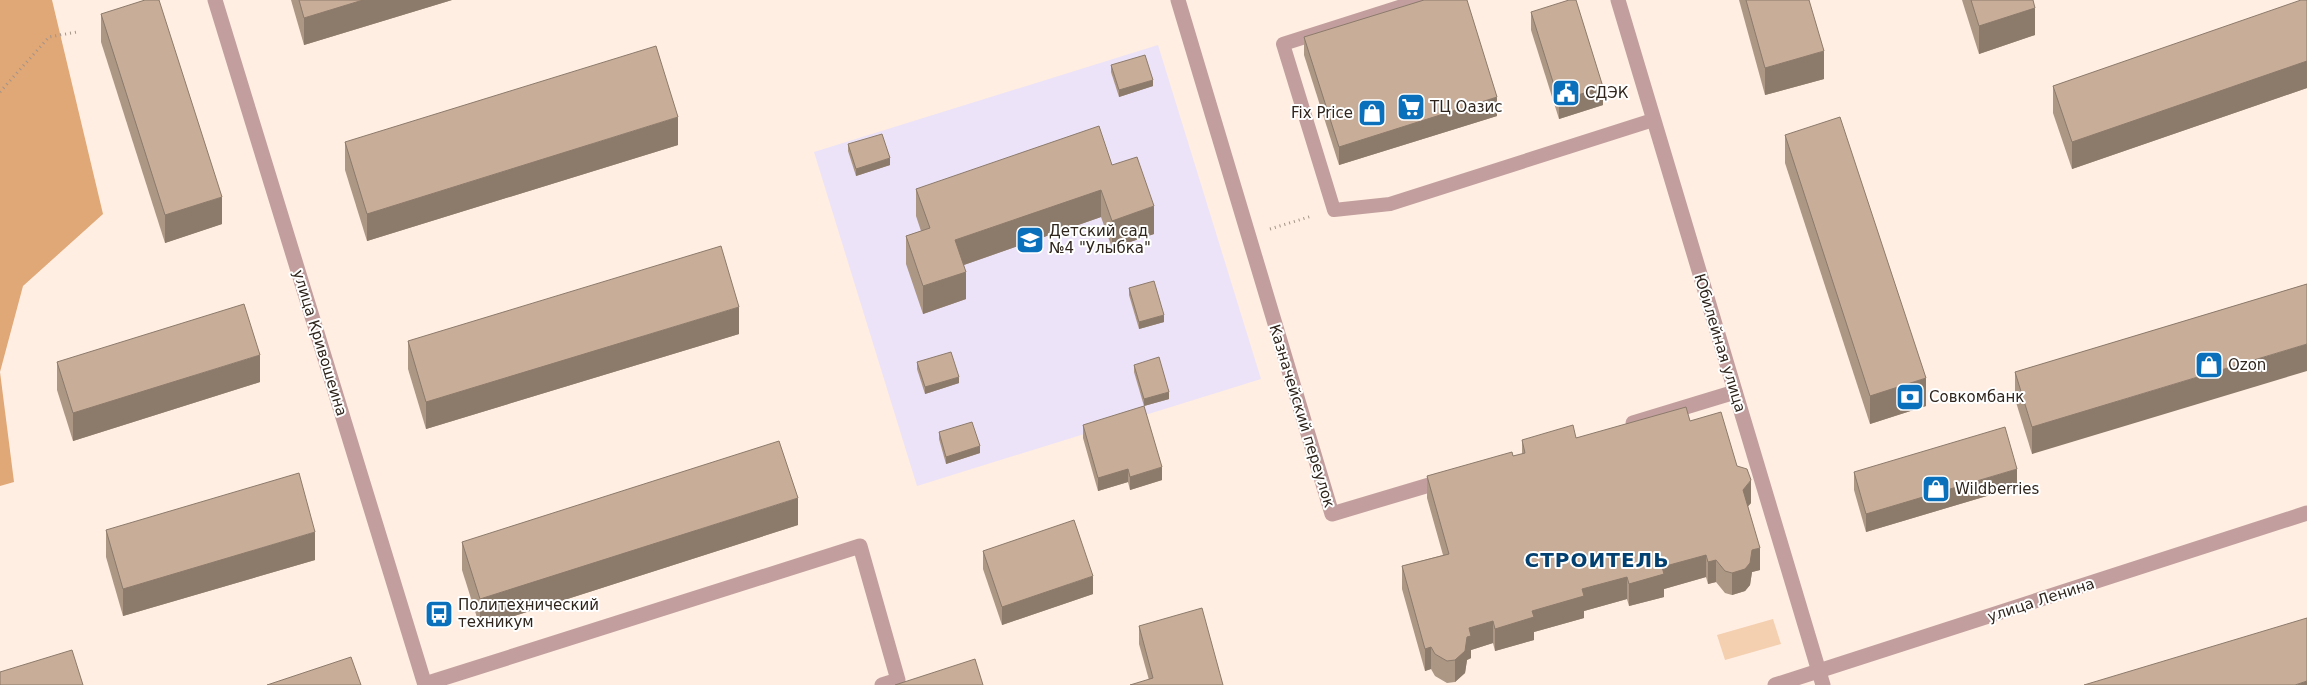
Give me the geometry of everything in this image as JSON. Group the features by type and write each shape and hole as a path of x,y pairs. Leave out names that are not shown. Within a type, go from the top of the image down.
{"street":[{"name":"улица Кривошеина","path":"215,0 425,685"},
{"name":"Казначейский переулок","path":"1178,0 1332,514 1463,474"},
{"name":"Юбилейная улица","path":"1618,0 1821,678"},
{"path":"1622,426 1735,392"},
{"name":"улица Ленина","path":"1775,685 1821,678 2307,513"},
{"path":"425,685 860,546 898,680 882,685"}],"lane":[{"path":"1422,0 1283,44 1334,210 1390,204 1653,120"}],"path":[{"path":"0,92 49,37 77,32"},
{"path":"1248,236 1334,210"}],"shaded area":[{"path":"0,0 52,0 103,214 23,286 0,372"},
{"name":"Детский сад №4 \"Улыбка\"","path":"1158,45 1261,379 917,486 814,152"},
{"path":"0,372 14,482 0,486"},
{"path":"1773,619 1781,644 1725,660 1717,635"}],"building":[{"path":"145,0 159,0 222,197 165,215 101,14"},
{"path":"299,0 363,0 304,18"},
{"path":"1424,0 1467,0 1497,97 1339,147 1304,37"},
{"path":"1569,0 1576,0 1603,87 1559,101 1531,12"},
{"path":"1746,0 1809,0 1824,51 1765,68"},
{"path":"1971,0 2033,0 2035,8 1979,26"},
{"path":"2301,0 2307,0 2307,61 2072,142 2053,86"},
{"path":"656,46 678,117 367,214 345,142"},
{"path":"1145,55 1153,80 1119,90 1111,65"},
{"path":"1840,117 1926,378 1870,396 1785,135"},
{"path":"1099,126 1112,165 1137,157 1154,206 1112,221 1101,190 955,240 966,272 923,286 906,236 930,228 916,189"},
{"path":"882,134 890,158 856,169 848,144"},
{"path":"721,246 739,307 426,402 408,341"},
{"path":"1154,281 1164,315 1139,322 1129,288"},
{"path":"2307,284 2307,344 2032,427 2015,372"},
{"path":"244,304 260,355 73,413 57,362"},
{"path":"951,352 959,377 925,387 917,362"},
{"path":"1159,357 1169,392 1144,399 1134,365"},
{"path":"1144,406 1162,467 1130,477 1128,469 1098,478 1083,425"},
{"path":"1686,407 1690,421 1721,412 1737,466 1747,469 1751,480 1743,490 1760,548 1752,550 1750,563 1745,569 1732,573 1725,571 1716,560 1708,562 1706,555 1662,567 1664,574 1629,584 1627,577 1582,589 1584,596 1532,611 1534,617 1495,629 1493,621 1469,628 1471,636 1467,637 1465,651 1455,660 1447,661 1435,654 1431,647 1425,649 1402,566 1449,554 1427,476 1512,452 1513,456 1525,453 1522,440 1573,425 1576,438"},
{"path":"972,422 980,446 946,457 939,432"},
{"path":"2005,427 2017,469 1866,514 1854,472"},
{"path":"779,441 798,498 480,599 462,542"},
{"path":"299,473 315,532 123,589 106,530"},
{"path":"1074,520 1093,576 1002,607 983,551"},
{"path":"1202,608 1223,685 1130,685 1153,678 1139,626"},
{"path":"2307,618 2307,681 2295,685 2084,685"},
{"path":"72,650 83,685 0,685 0,672"},
{"path":"351,657 361,685 267,685"},
{"path":"975,659 983,685 895,685"}],"place":[{"name":"СДЭК","path":"1566,93"},
{"name":"ТЦ Оазис","path":"1411,107"},
{"name":"Fix Price","path":"1372,113"},
{"name":"Детский сад №4 \"Улыбка\"","path":"1030,240"},
{"name":"Ozon","path":"2209,365"},
{"name":"Совкомбанк","path":"1910,397"},
{"name":"Wildberries","path":"1936,489"},
{"name":"Политехнический техникум","path":"439,614"}],"district":[{"name":"СТРОИТЕЛЬ","path":"1597,560"}]}
